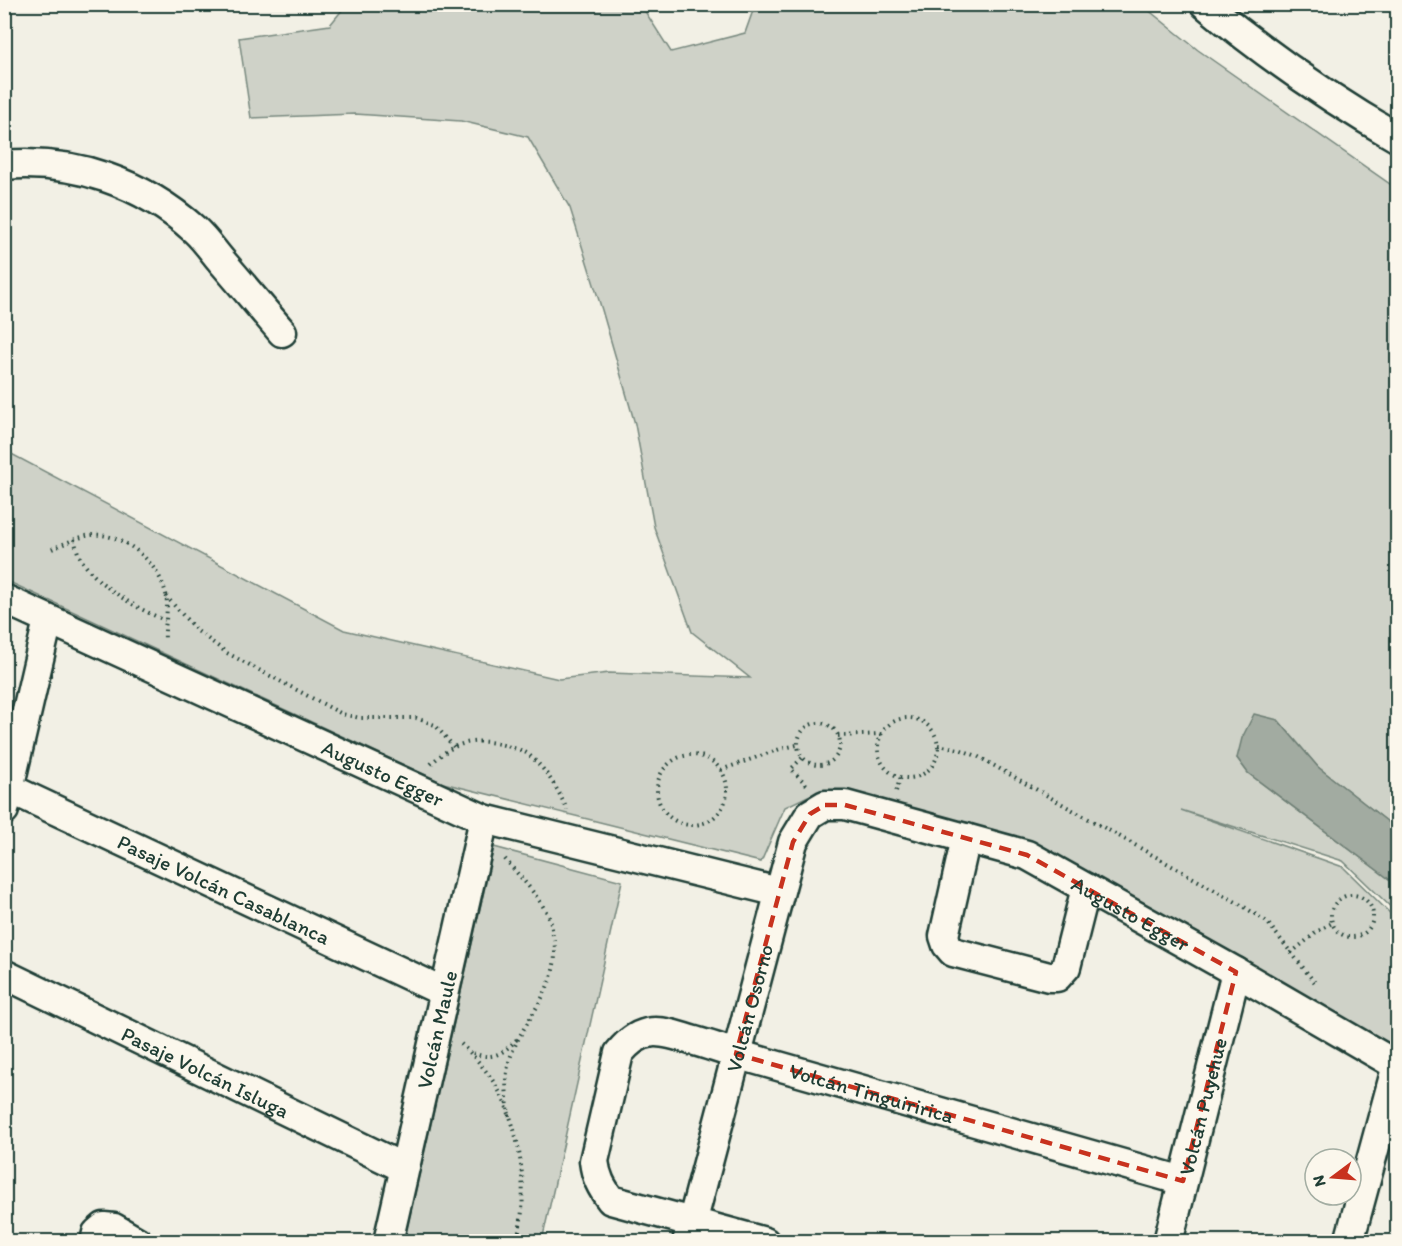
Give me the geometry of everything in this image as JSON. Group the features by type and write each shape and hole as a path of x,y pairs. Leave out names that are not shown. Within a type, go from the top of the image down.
{"street":[{"path":"1205,4 1242,35 1346,107 1398,138"},
{"path":"4,165 49,165 78,169 115,180 156,200 197,232 282,332"},
{"name":"Augusto Egger","path":"4,599 484,819 779,892"},
{"path":"6,795 48,620"},
{"name":"Pasaje Volcán Casablanca","path":"6,795 444,992"},
{"name":"Volcán Osorno","path":"690,1231 793,842 810,814 825,805 845,805"},
{"name":"Augusto Egger","path":"845,805 1027,855 1236,972 1397,1066"},
{"name":"Volcán Maule","path":"387,1242 484,819"},
{"path":"966,838 944,936 953,952 1049,977 1057,977 1066,967 1086,888"},
{"name":"Volcán Puyehue","path":"1168,1242 1236,972"},
{"name":"Pasaje Volcán Isluga","path":"4,974 404,1168"},
{"name":"Volcán Tinguiririca","path":"765,1242 690,1231 611,1200 603,1190 597,1179 594,1161 619,1053 637,1036 663,1031 736,1054 1183,1181"},
{"path":"1349,1242 1397,1066"},
{"path":"95,1242 97,1233 104,1227 114,1228 138,1242"}],"path":[{"path":"52,549 74,539 99,534 126,543 147,560 160,579 166,596 165,647"},
{"path":"74,539 80,558 100,580 121,598 165,620"},
{"path":"166,596 196,630 227,653 342,714 360,718 416,718 435,725 454,747"},
{"path":"912,718 922,721 930,727 938,745 938,755 928,771 910,778 901,777 885,766 880,758 878,748 883,734 892,723 902,719 912,718"},
{"path":"814,723 828,726 838,736 839,749 832,761 813,765 802,758 797,745 802,731 814,723"},
{"path":"838,736 883,734"},
{"path":"438,771 429,766 444,752 464,743 489,741 526,752 545,770 572,819"},
{"path":"721,770 797,745"},
{"path":"938,745 959,749 977,756 1243,906 1267,922 1321,990"},
{"path":"702,756 713,761 721,770 728,792 719,813 710,821 700,825 684,824 667,815 661,806 657,795 657,783 669,763 679,757 702,756"},
{"path":"802,758 791,769 811,789 803,791"},
{"path":"683,835 684,824"},
{"path":"498,852 537,895 550,920 555,949 549,986 509,1061 505,1085 509,1116"},
{"path":"1347,896 1354,896 1366,902 1372,914 1370,927 1360,936 1347,937 1340,934 1332,923 1332,909 1347,896"},
{"path":"1292,953 1318,931 1332,923"},
{"path":"469,1052 482,1057 493,1057 505,1052 521,1036"},
{"path":"454,1050 457,1039 478,1060 499,1091 514,1128 522,1176 520,1230 516,1242"}],"highlighted area":[{"path":"825,805 845,805 1027,855 1236,972 1183,1181 736,1054 793,842 810,814"}],"shaded area":[{"path":"347,4 641,5 671,52 745,33 755,5 1142,5 1198,50 1397,189 1397,829 1318,767 1278,720 1237,758 1248,773 1397,885 1397,913 1343,861 1181,810 1343,867 1397,920 1397,1059 1004,853 810,795 785,807 761,862 443,783 5,580 4,450 344,630 559,679 609,673 750,678 692,632 654,527 635,424 570,208 528,137 461,121 355,114 251,118 239,38 330,25"},
{"path":"1254,714 1278,720 1318,767 1397,829 1397,885 1248,773 1237,758 1242,738"},
{"path":"494,847 622,881 542,1241 404,1241"}]}
